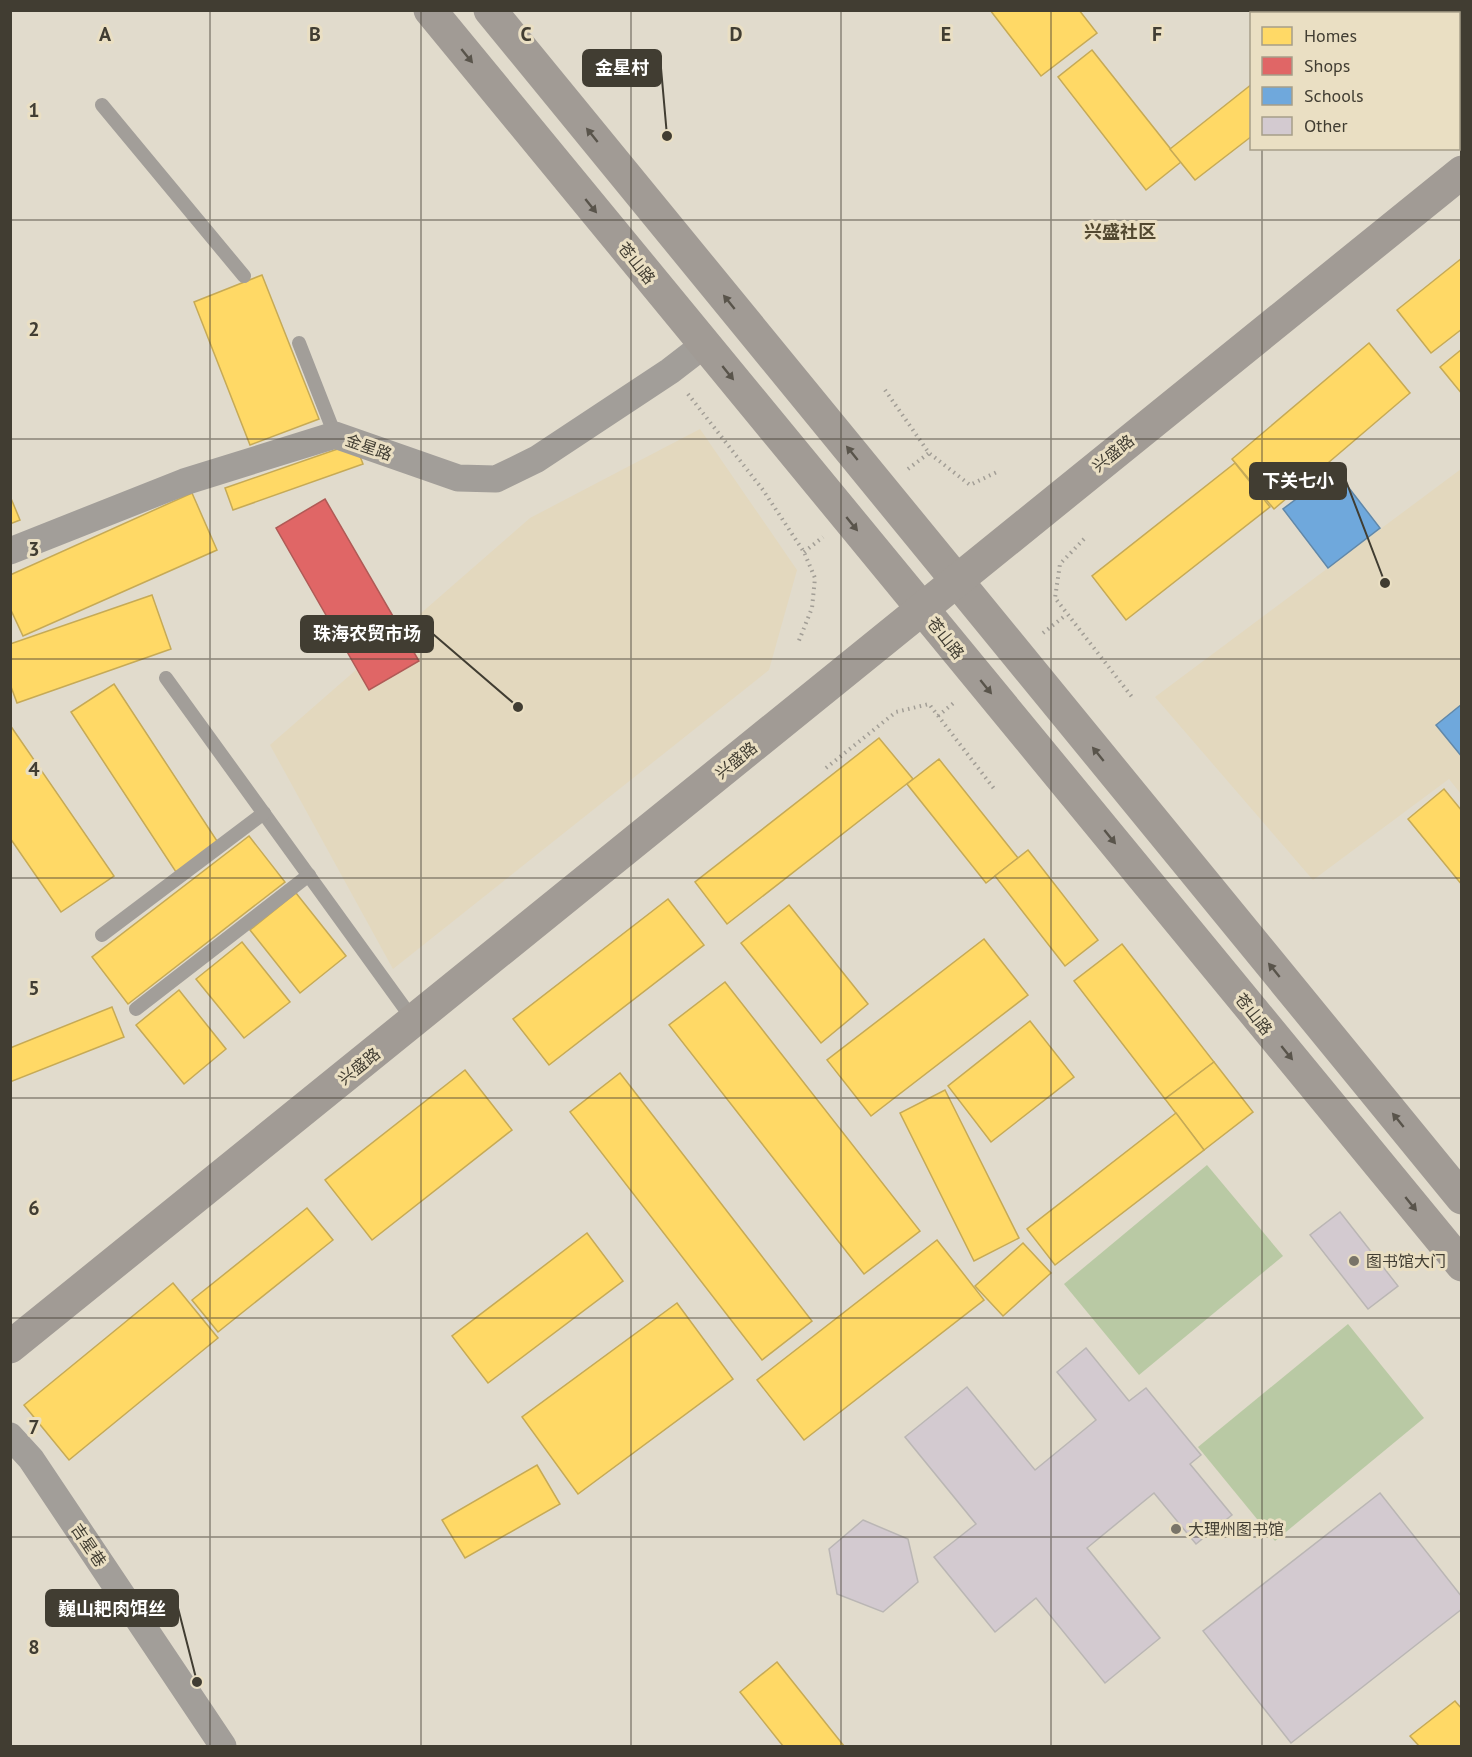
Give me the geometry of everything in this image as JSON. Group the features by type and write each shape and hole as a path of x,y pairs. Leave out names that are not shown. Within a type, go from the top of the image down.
{"main road":[{"name":"苍山路","path":"430,10 1461,1265"},
{"path":"490,10 1461,1198"},
{"name":"兴盛路","path":"10,1347 1461,172"}],"street":[{"name":"金星路","path":"10,551 184,482 335,435 458,478 495,479 537,459 670,371 705,344"},
{"name":"吉星巷","path":"10,1436 32,1459 223,1746"}],"lane":[{"path":"102,105 244,276"},
{"path":"299,343 335,435"},
{"path":"166,678 414,1021"},
{"path":"102,935 264,813"},
{"path":"136,1010 309,875"}],"path":[{"path":"670,371 764,490 804,552 815,578 812,608 798,643"},
{"path":"885,390 929,453 970,485 999,471"},
{"path":"1084,539 1060,564 1055,598 1132,697"},
{"path":"826,768 896,712 929,704 995,790"}],"shaded area":[{"path":"700,429 797,570 769,670 393,969 270,745 530,518"},
{"path":"1461,469 1461,794 1449,779 1313,880 1155,697"}],"green space":[{"path":"1207,1165 1283,1256 1139,1375 1064,1284"},
{"path":"1348,1324 1424,1418 1275,1541 1198,1447"}],"building: Homes":[{"path":"990,10 1079,10 1097,33 1041,76"},
{"path":"1371,10 1399,10 1397,12 1372,12"},
{"path":"1462,10 1462,81 1460,82 1460,12 1443,12"},
{"path":"1092,50 1181,162 1146,190 1058,77"},
{"path":"1250,86 1250,138 1195,180 1170,149"},
{"path":"1462,258 1462,329 1431,353 1397,310"},
{"path":"262,275 319,419 250,445 194,302"},
{"path":"1369,343 1410,393 1274,509 1232,459"},
{"path":"1462,349 1462,394 1440,367"},
{"path":"355,443 363,464 233,510 225,488"},
{"path":"1235,463 1270,507 1126,620 1092,576"},
{"path":"192,493 217,550 23,636 10,608 10,575"},
{"path":"10,496 20,520 10,524"},
{"path":"152,595 171,649 17,703 10,684 10,644"},
{"path":"114,684 219,844 176,872 71,712"},
{"path":"10,725 114,876 61,912 10,838"},
{"path":"879,738 913,779 727,924 695,882"},
{"path":"939,759 1018,858 986,883 907,784"},
{"path":"1444,789 1462,811 1462,885 1408,819"},
{"path":"249,836 285,882 128,1004 92,957"},
{"path":"1028,850 1098,940 1065,966 995,876"},
{"path":"296,893 346,956 300,993 250,930"},
{"path":"668,899 704,945 549,1065 513,1019"},
{"path":"789,905 868,1004 821,1043 741,943"},
{"path":"984,939 1028,995 871,1116 827,1060"},
{"path":"242,942 290,1002 244,1038 196,979"},
{"path":"1122,944 1214,1062 1165,1099 1074,981"},
{"path":"725,982 920,1231 864,1274 669,1025"},
{"path":"179,990 226,1049 184,1084 136,1025"},
{"path":"112,1007 124,1037 10,1082 10,1048"},
{"path":"1030,1021 1074,1077 991,1142 948,1086"},
{"path":"1214,1062 1253,1112 1204,1150 1165,1099"},
{"path":"465,1070 512,1130 372,1240 325,1180"},
{"path":"620,1073 812,1321 762,1360 570,1112"},
{"path":"945,1090 1019,1238 974,1261 900,1113"},
{"path":"1176,1113 1204,1150 1055,1265 1027,1229"},
{"path":"307,1208 333,1240 218,1332 192,1300"},
{"path":"587,1233 623,1281 488,1383 452,1336"},
{"path":"937,1240 984,1300 804,1440 757,1380"},
{"path":"1023,1243 1051,1273 1003,1316 975,1286"},
{"path":"173,1283 218,1338 69,1460 24,1405"},
{"path":"677,1303 733,1379 578,1494 522,1417"},
{"path":"537,1465 560,1504 465,1558 442,1520"},
{"path":"777,1662 844,1746 783,1746 740,1692"},
{"path":"1455,1701 1462,1709 1462,1746 1419,1746 1410,1736"}],"building: Shops":[{"path":"325,499 419,661 369,690 276,528"}],"building: Schools":[{"path":"1335,470 1380,528 1328,568 1283,509"},
{"path":"1462,704 1462,757 1436,725"}],"building: Other":[{"name":"图书馆大门","path":"1340,1212 1398,1286 1368,1309 1310,1235"},
{"path":"1086,1348 1129,1401 1146,1388 1201,1455 1190,1464 1232,1515 1196,1544 1154,1493 1087,1548 1160,1638 1105,1683 1036,1598 995,1632 934,1557 976,1524 905,1437 967,1387 1035,1470 1096,1420 1057,1372"},
{"path":"1380,1493 1462,1597 1462,1609 1291,1743 1203,1631"},
{"path":"863,1520 908,1539 918,1582 883,1612 837,1594 829,1549"}],"place":[{"name":"金星村","path":"667,136"},
{"name":"下关七小","path":"1385,583"},
{"name":"珠海农贸市场","path":"518,707"},
{"name":"图书馆大门","path":"1354,1261"},
{"name":"大理州图书馆","path":"1176,1529"},
{"name":"巍山耙肉饵丝","path":"197,1682"}],"district":[{"name":"兴盛社区","path":"1120,232"}]}
